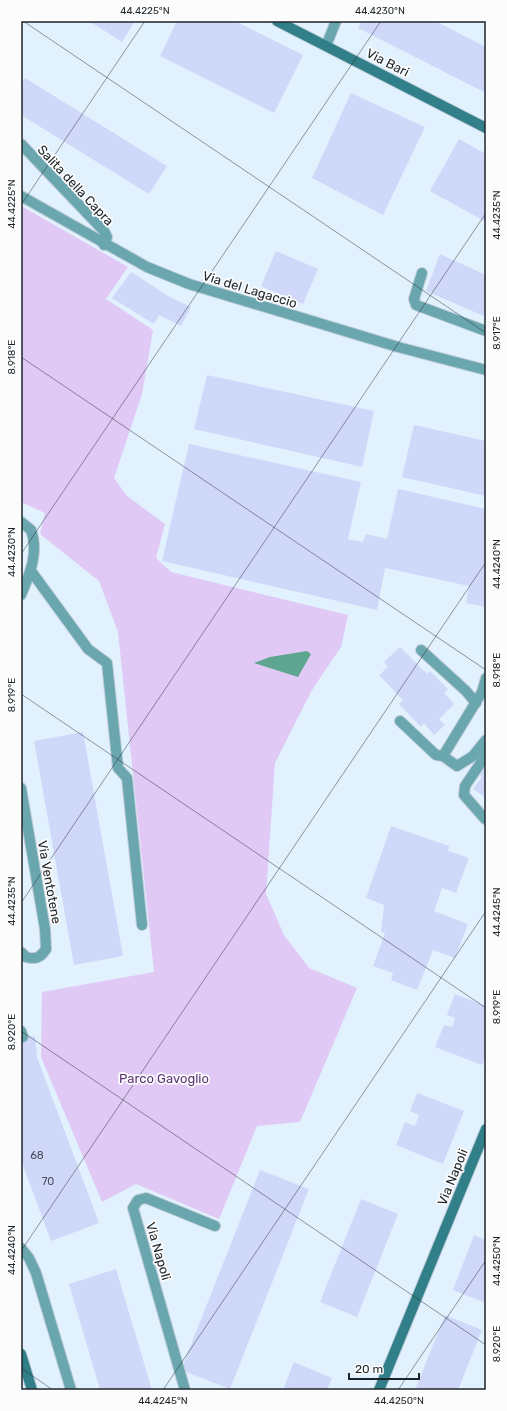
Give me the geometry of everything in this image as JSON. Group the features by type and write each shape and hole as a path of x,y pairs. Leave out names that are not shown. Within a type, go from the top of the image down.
{"street":[{"name":"Via Bari","path":"277,21 486,128"},
{"path":"326,46 336,21"},
{"name":"Salita della Capra","path":"21,144 104,231 107,237 104,245"},
{"name":"Via del Lagaccio","path":"21,196 104,245 146,267 188,284 391,345 486,370"},
{"path":"422,274 414,299 416,304 486,331"},
{"path":"21,522 31,530 34,538 31,571 21,595"},
{"path":"31,571 88,649 106,663 118,768 127,778 142,925"},
{"path":"421,650 466,691 476,703"},
{"path":"444,756 482,692 486,678"},
{"path":"400,721 436,755 444,756 457,766 473,756 486,740"},
{"path":"485,819 464,796 465,786 486,755"},
{"name":"Via Ventotene","path":"21,788 45,929 46,948 41,956 34,958 26,957 21,952"},
{"name":"Via Napoli","path":"379,1390 486,1129"},
{"name":"Via Napoli","path":"185,1390 133,1208 138,1200 146,1198 215,1226"},
{"path":"21,1248 29,1258 36,1273 71,1390"},
{"path":"21,1354 32,1390"}],"green space":[{"name":"Parco Gavoglio","path":"21,206 128,267 106,299 153,330 142,394 114,478 127,496 165,524 156,558 171,572 348,615 341,647 312,690 275,763 266,894 284,935 309,968 357,988 300,1122 257,1126 219,1219 136,1184 102,1202 41,1057 42,992 154,972 118,632 99,581 40,534 45,513 21,502"}],"shaded area":[{"path":"307,651 311,654 298,677 254,663 270,657"}],"building":[{"path":"89,21 135,21 122,42"},
{"path":"177,21 235,21 303,55 274,113 160,56"},
{"path":"362,21 435,21 486,47 486,93 358,28"},
{"path":"25,78 167,166 149,194 21,115 21,84"},
{"path":"351,93 425,127 383,215 312,178"},
{"path":"459,139 486,154 486,222 430,191"},
{"path":"276,251 318,269 303,304 261,286"},
{"path":"440,254 486,275 486,317 426,291"},
{"path":"131,272 170,297 191,307 181,326 159,315 154,324 112,298"},
{"path":"207,375 374,411 362,467 194,429"},
{"path":"414,425 486,441 486,496 402,477"},
{"path":"189,444 361,482 348,539 363,542 366,534 387,539 398,489 486,509 486,607 466,603 469,586 385,568 377,610 162,561"},
{"path":"400,647 427,674 430,671 448,689 444,693 454,704 439,719 445,725 434,735 424,723 421,727 399,704 403,700 379,675 388,667 384,662"},
{"path":"83,732 123,956 74,965 34,741"},
{"path":"486,763 486,798 473,789 482,777 478,774"},
{"path":"391,826 449,846 448,851 469,858 456,893 442,888 434,911 468,924 455,958 433,950 417,990 391,980 393,973 373,966 385,933 381,932 384,905 366,898"},
{"path":"455,994 486,1006 486,1054 482,1065 435,1047 444,1025 452,1027 455,1018 447,1015"},
{"path":"35,1036 37,1057 99,1223 51,1241 21,1160 21,1037"},
{"path":"417,1093 464,1111 443,1164 396,1145 405,1122 415,1126 419,1115 410,1111"},
{"path":"260,1170 309,1189 230,1389 181,1370"},
{"path":"361,1199 398,1214 357,1317 320,1302"},
{"path":"474,1235 486,1240 486,1303 453,1290"},
{"path":"116,1269 152,1390 100,1390 69,1284"},
{"path":"445,1315 482,1330 458,1390 415,1390"},
{"path":"294,1362 332,1378 327,1390 283,1390"}]}
